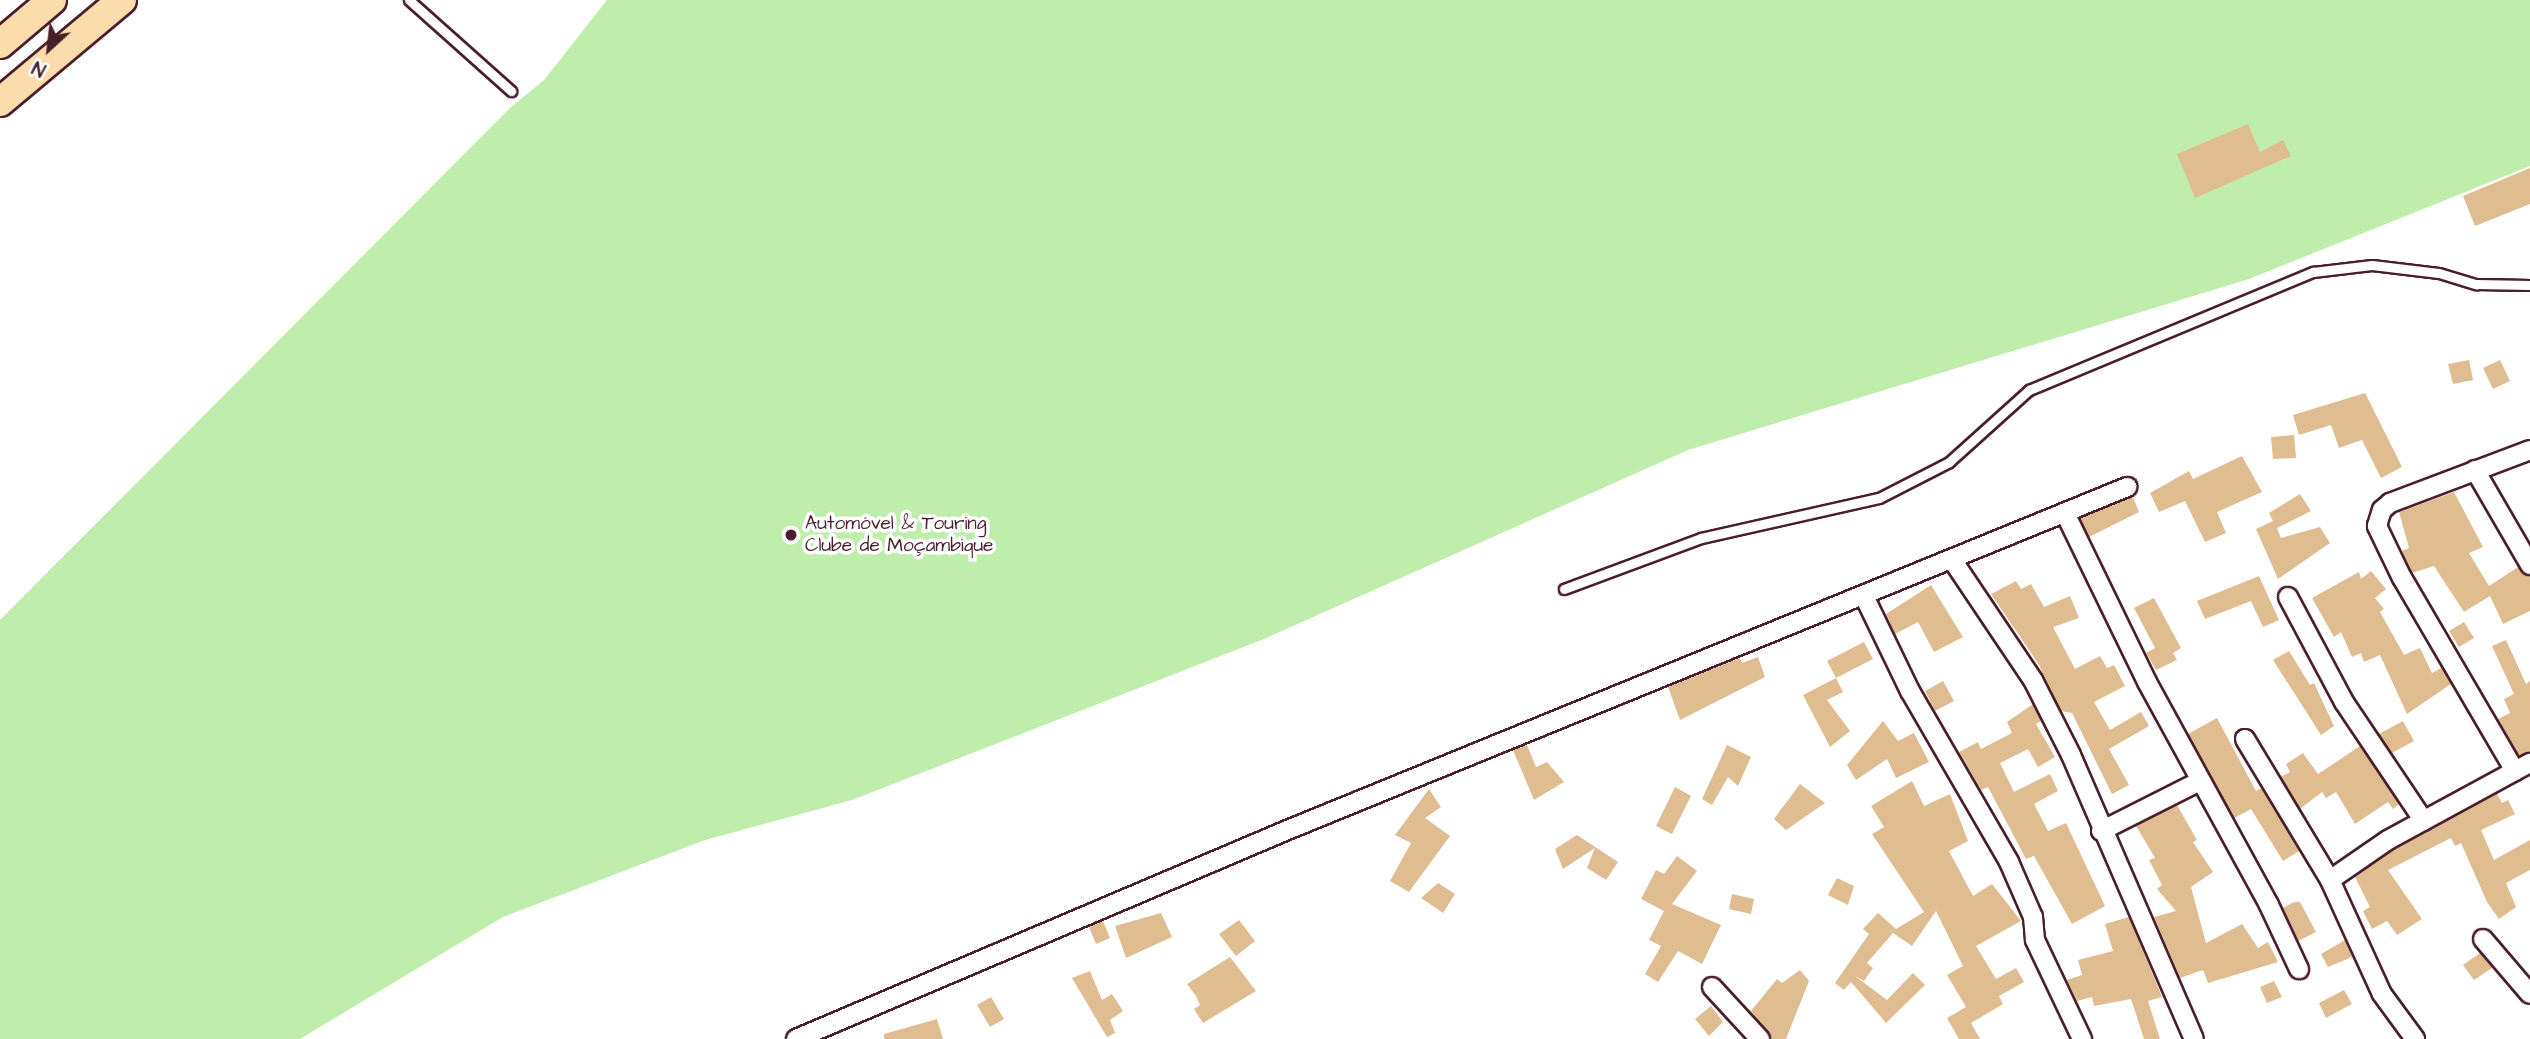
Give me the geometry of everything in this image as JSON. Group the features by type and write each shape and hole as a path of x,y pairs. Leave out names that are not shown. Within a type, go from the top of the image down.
{"main road":[{"path":"0,44 52,0"},
{"path":"0,102 122,0"}],"street":[{"path":"2330,880 2424,821 2525,770 2402,578 2377,526 2382,510 2390,503 2530,450"},
{"path":"2475,470 2530,565"},
{"path":"796,1039 1310,821 1953,561 2127,487"},
{"path":"2065,513 2200,781 2299,969"},
{"path":"1953,561 2033,680 2071,755 2101,831 2194,1039"},
{"path":"1864,596 1910,691 2009,862 2033,917 2035,940 2082,1039"},
{"path":"2288,597 2344,702 2424,821"},
{"path":"2245,739 2330,880 2382,994 2415,1039"},
{"path":"2101,831 2200,781"},
{"path":"2483,939 2530,995"},
{"path":"1712,987 1760,1039"}],"lane":[{"path":"409,0 511,91"},
{"path":"1564,589 1701,538 1879,498 1950,461 2029,390 2313,272 2372,265 2438,273 2476,284 2530,285"}],"green space":[{"name":"Automóvel & Touring Clube de Moçambique","path":"607,0 2530,0 2530,166 2249,279 1688,450 1264,639 852,800 705,840 503,917 300,1039 0,1039 0,620 511,107 544,80"}],"building":[{"path":"2248,124 2260,152 2283,140 2291,156 2195,198 2177,154"},
{"path":"2530,168 2530,204 2475,226 2463,196"},
{"path":"2469,360 2473,380 2453,384 2448,364"},
{"path":"2500,360 2510,381 2493,389 2483,368"},
{"path":"2365,393 2402,467 2381,478 2362,440 2339,448 2331,425 2299,435 2293,415"},
{"path":"2294,435 2296,458 2273,459 2271,437"},
{"path":"2242,456 2262,492 2217,512 2226,533 2205,542 2185,501 2159,512 2150,493 2189,471 2193,479"},
{"path":"2454,492 2483,547 2469,553 2489,586 2518,567 2530,576 2530,611 2503,624 2490,596 2464,612 2434,566 2412,573 2402,551 2409,548 2399,512"},
{"path":"2300,494 2311,511 2277,528 2281,538 2320,527 2330,543 2278,579 2256,529 2273,521 2269,513"},
{"path":"2133,497 2139,512 2089,537 2080,518"},
{"path":"2371,571 2386,589 2375,598 2384,609 2380,612 2404,655 2420,648 2432,673 2441,668 2451,684 2407,714 2380,655 2364,662 2361,653 2352,657 2341,632 2334,637 2312,598 2359,572 2361,579"},
{"path":"2259,576 2279,620 2263,627 2251,601 2205,619 2197,601"},
{"path":"2016,581 2021,589 2031,584 2044,607 2070,596 2079,618 2053,627 2075,669 2100,656 2107,668 2114,665 2125,686 2094,702 2110,730 2141,712 2149,726 2109,749 2129,785 2112,794 2072,713 2061,711 2039,665 1991,594"},
{"path":"1931,585 1963,637 1934,652 1918,622 1895,634 1886,614"},
{"path":"2154,598 2181,648 2173,653 2177,660 2156,670 2146,653 2155,648 2134,608"},
{"path":"2464,622 2474,638 2459,647 2449,631"},
{"path":"2506,640 2526,684 2530,681 2530,752 2519,756 2498,719 2510,713 2504,699 2514,694 2492,646"},
{"path":"1864,642 1873,659 1836,678 1827,661"},
{"path":"2289,651 2310,685 2314,683 2334,726 2321,735 2273,660"},
{"path":"1758,657 1765,677 1680,720 1668,687 1740,658 1742,663"},
{"path":"1836,678 1843,692 1827,700 1850,731 1830,747 1803,695"},
{"path":"1943,681 1954,701 1935,711 1925,691"},
{"path":"2033,704 2041,721 2036,724 2055,757 2038,767 2028,749 2000,763 2014,792 2050,774 2058,791 2034,804 2048,831 2066,823 2105,906 2072,924 2034,856 2026,859 1988,787 1981,790 1959,752 1978,742 1981,749 2012,733 2007,722"},
{"path":"2217,718 2256,791 2261,788 2299,851 2283,861 2251,809 2234,818 2188,734"},
{"path":"1883,721 1898,741 1914,733 1929,762 1896,778 1887,759 1856,780 1847,765"},
{"path":"2403,721 2414,741 2392,753 2379,734"},
{"path":"1527,745 1536,767 1547,762 1564,782 1534,800 1513,750"},
{"path":"1727,745 1751,757 1738,786 1728,777 1712,805 1702,799"},
{"path":"2360,746 2399,804 2393,809 2388,802 2355,824 2336,792 2326,798 2322,792 2300,809 2281,777 2290,772 2286,764 2303,753 2318,774"},
{"path":"1912,781 1924,806 1950,794 1968,841 1949,851 1973,896 1992,884 2021,921 1976,946 1996,979 2016,968 2024,982 1999,996 2003,1004 1971,1023 1980,1039 1959,1039 1947,1018 1966,1007 1947,975 1963,966 1936,911 1912,946 1893,933 1867,963 1873,968 1864,981 1855,976 1887,1000 1913,973 1925,985 1886,1023 1851,982 1844,990 1835,983 1869,934 1863,929 1878,913 1896,929 1924,912 1872,834 1884,827 1871,806"},
{"path":"1800,784 1825,803 1786,830 1774,819"},
{"path":"1675,787 1691,796 1672,834 1656,826"},
{"path":"1429,789 1441,807 1425,818 1450,836 1409,892 1390,881 1411,843 1395,835"},
{"path":"2497,794 2502,803 2508,800 2515,814 2481,830 2494,860 2530,840 2530,870 2506,883 2516,907 2499,919 2487,902 2461,843 2455,846 2451,838 2388,870 2422,919 2397,935 2387,921 2372,929 2363,911 2370,907 2355,877 2394,850"},
{"path":"2177,805 2197,840 2193,842 2213,872 2191,887 2206,943 2242,924 2258,948 2268,942 2278,962 2208,983 2203,970 2180,978 2154,917 2176,911 2157,889 2162,885 2149,860 2155,858 2136,826"},
{"path":"1577,835 1618,862 1606,880 1587,868 1595,848 1563,869 1555,849"},
{"path":"1677,856 1697,871 1672,904 1721,925 1702,964 1678,951 1658,982 1645,974 1661,946 1649,940 1664,911 1641,899 1656,870 1664,874"},
{"path":"1837,878 1854,886 1848,905 1828,895"},
{"path":"1438,883 1455,894 1443,913 1421,898"},
{"path":"1732,894 1754,899 1751,914 1729,909"},
{"path":"2300,902 2316,932 2298,941 2283,908"},
{"path":"1161,913 1172,937 1126,958 1115,926"},
{"path":"2129,917 2162,997 2148,1001 2160,1039 2144,1039 2131,999 2094,1006 2092,997 2077,1001 2067,980 2082,975 2078,960 2113,951 2105,924"},
{"path":"1239,920 1255,941 1236,956 1219,934"},
{"path":"1103,921 1110,938 1096,944 1089,927"},
{"path":"2345,940 2352,957 2328,967 2321,954"},
{"path":"2480,953 2492,968 2474,980 2463,965"},
{"path":"1230,957 1256,991 1203,1023 1194,1009 1200,1005 1187,984"},
{"path":"1800,970 1809,981 1786,1039 1772,1039 1751,1011 1777,979 1782,983"},
{"path":"1090,971 1102,1000 1112,994 1123,1011 1110,1020 1115,1033 1107,1037 1072,978"},
{"path":"2274,981 2282,997 2267,1003 2260,987"},
{"path":"2344,990 2352,1004 2326,1018 2319,1003"},
{"path":"991,997 1004,1019 990,1027 977,1005"},
{"path":"1711,1006 1723,1022 1709,1036 1695,1019"},
{"path":"937,1019 943,1039 884,1039 884,1034"}],"place":[{"name":"Automóvel & Touring Clube de Moçambique","path":"791,535"}]}
